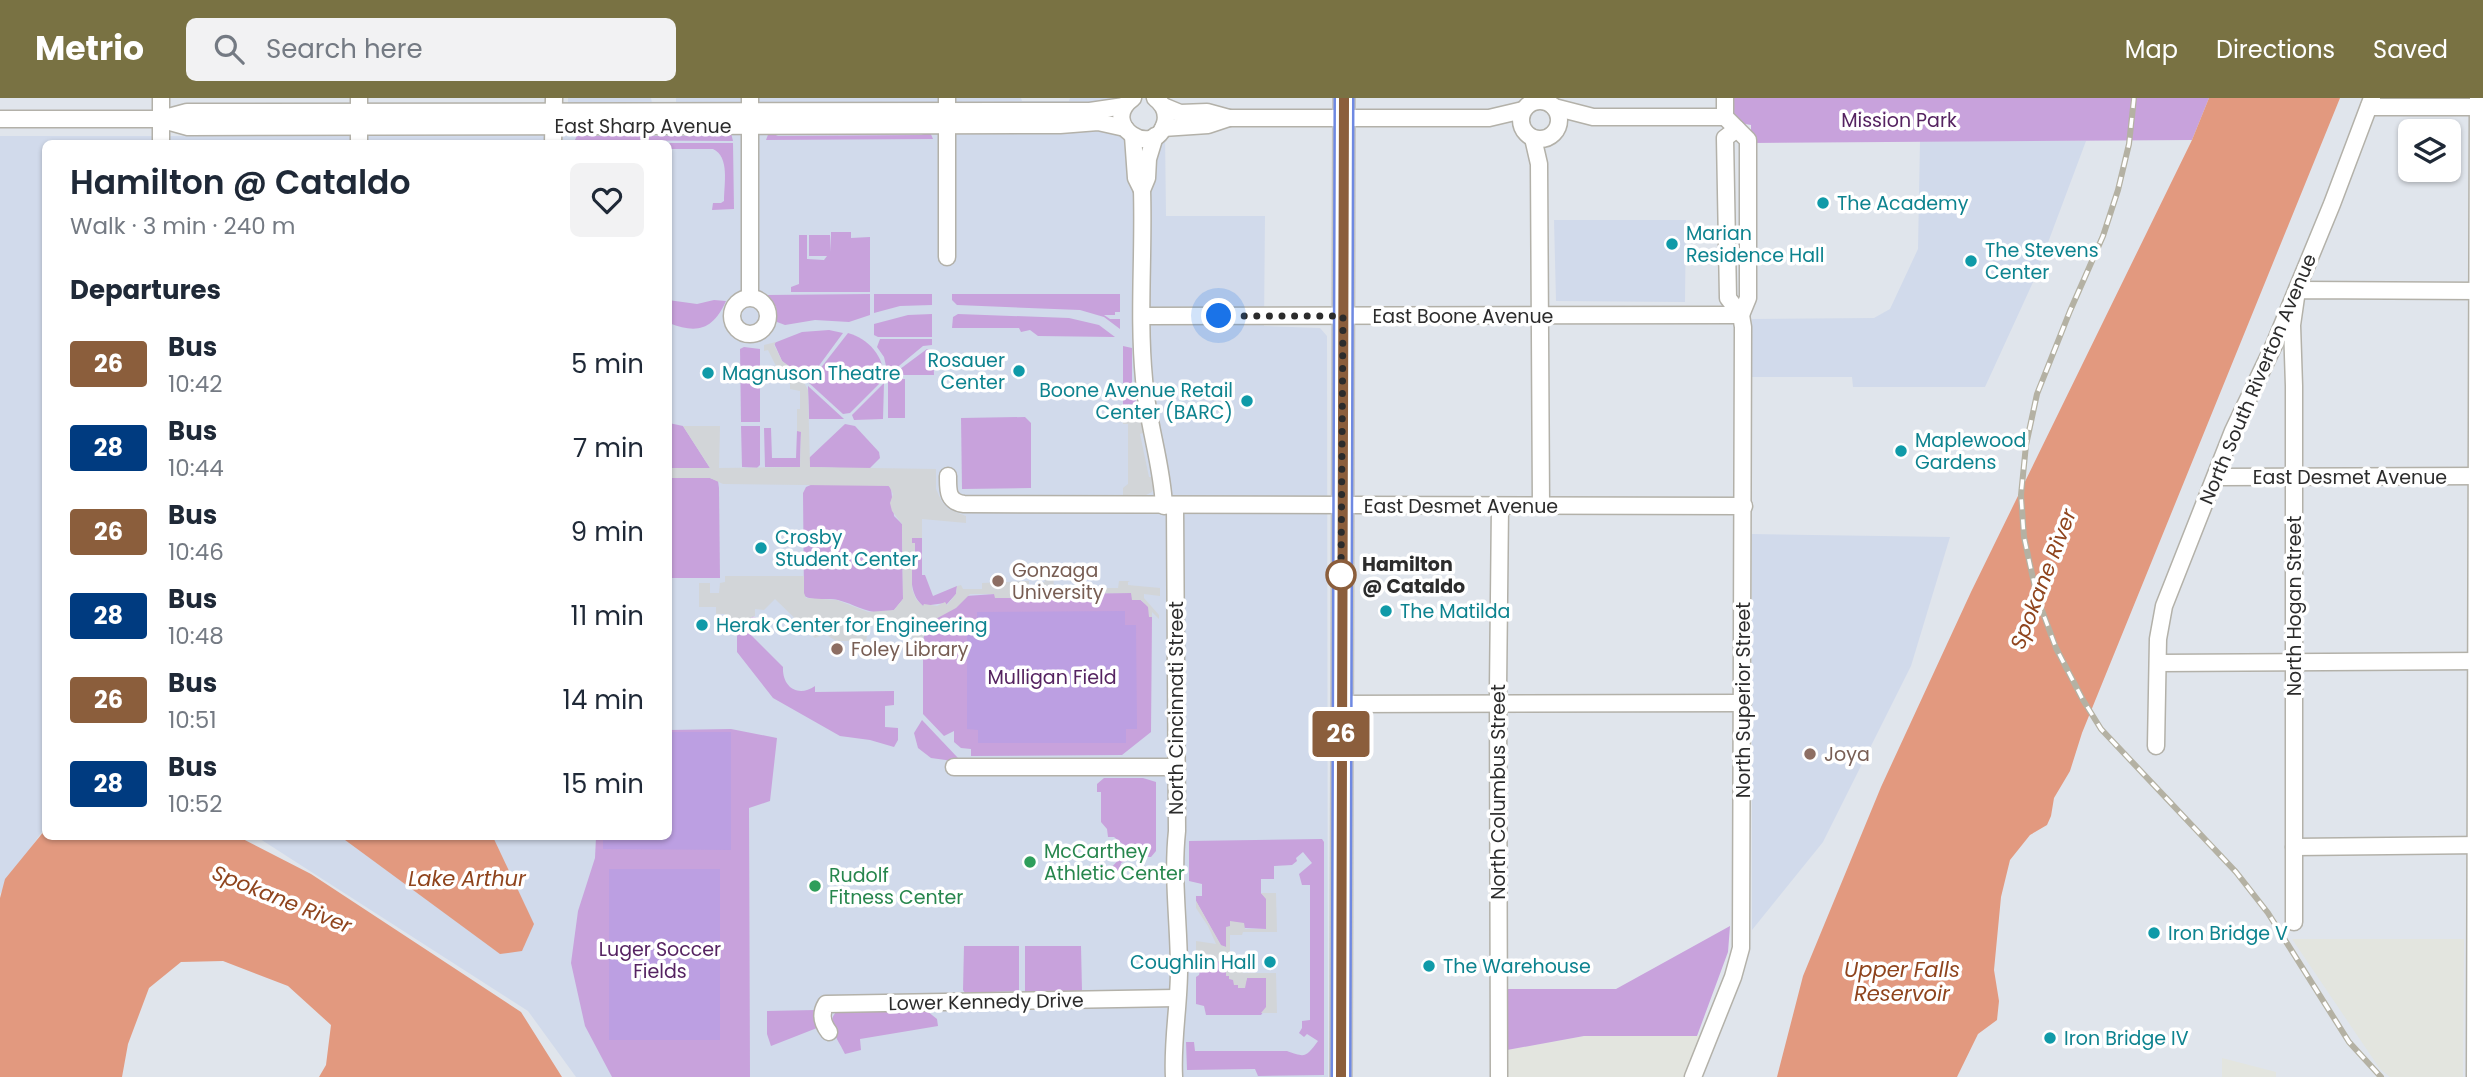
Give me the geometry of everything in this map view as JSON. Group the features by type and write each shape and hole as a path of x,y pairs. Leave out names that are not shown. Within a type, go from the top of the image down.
{"main road":[{"path":"1341,1077 1344,108"}],"street":[{"path":"161,98 161,140"},
{"path":"1489,118 1523,110 1530,103 1545,102 1593,117 1725,117 1725,98"},
{"name":"East Sharp Avenue","path":"0,119 161,119 188,127 359,112 1090,111 1128,102"},
{"name":"North Cincinnati Street","path":"1128,102 1122,117 1129,132 1136,178 1142,190"},
{"path":"1159,102 1180,113 1207,112 1229,118"},
{"name":"North Cincinnati Street","path":"1159,102 1166,117 1148,159 1147,178 1142,190 1144,385 1169,506 1177,767 1174,864 1179,939 1174,1077"},
{"path":"1541,506 1539,164 1541,135 1559,118 1545,102"},
{"path":"2370,102 2479,104 2479,1021 2475,1077"},
{"name":"North South Riverton Avenue","path":"2156,746 2162,615 2233,431 2297,290 2370,102"},
{"path":"1159,132 1208,125 1229,118 1344,108 1489,118 1541,135 1593,117"},
{"path":"1523,110 1521,122 1541,135"},
{"path":"359,112 359,140"},
{"path":"553,112 553,140"},
{"path":"750,112 750,297"},
{"path":"947,112 947,257"},
{"name":"East Sharp Avenue","path":"947,112 1060,125 1098,122 1144,139 1159,132"},
{"name":"North Superior Street","path":"1693,1077 1733,978 1741,948 1744,327 1741,315 1728,298 1725,138 1737,129 1725,117"},
{"path":"2297,290 2480,291"},
{"name":"North Hogan Street","path":"2294,922 2292,325 2297,290"},
{"name":"East Boone Avenue","path":"1143,316 1741,315"},
{"name":"East Desmet Avenue","path":"948,475 949,496 958,503 1169,506 1744,506"},
{"name":"East Desmet Avenue","path":"2217,477 2480,476"},
{"name":"North Columbus Street","path":"1499,1077 1500,506"},
{"path":"2158,663 2480,661"},
{"path":"1341,704 1743,704"},
{"path":"954,767 1177,767"},
{"path":"2294,847 2479,845"},
{"name":"Lower Kennedy Drive","path":"829,1032 823,1025 822,1016 827,1004 1176,998"}],"shaded area":[{"name":"Gonzaga University","path":"568,98 651,98 652,103 676,103 676,98 1021,98 1022,101 1069,101 1070,98 1125,98 1119,133 1165,133 1166,216 1265,216 1264,326 1320,328 1327,336 1328,1077 576,1077 528,1011 262,840 672,840 672,140 42,140 42,831 0,894 0,136 322,136 330,132 388,133 394,136 568,135"},
{"path":"1920,141 2086,141 2034,280 1985,387 1853,387 1852,377 1750,377 1752,319 1874,318 1890,309 1918,249"},
{"path":"1554,220 1686,220 1685,302 1556,301"},
{"path":"776,342 774,345 782,361 799,373 808,390 810,467 936,469 936,489 942,502 948,509 966,516 966,523 922,519 922,538 912,538 915,555 912,555 912,589 923,606 937,606 945,602 947,605 956,594 957,586 961,585 963,589 982,589 982,583 1029,581 1029,588 1039,588 1039,583 1045,582 1043,573 1053,573 1054,588 1118,588 1119,581 1130,581 1128,585 1160,588 1160,596 1144,594 1159,619 1152,612 1152,617 1149,617 1148,607 1141,600 1132,600 1131,593 1021,594 1021,598 970,594 956,608 932,621 925,630 923,640 912,640 912,630 905,631 905,627 888,621 869,627 866,641 836,641 825,634 815,638 775,599 764,610 755,609 755,616 740,630 725,630 725,614 716,614 716,607 699,607 699,583 710,583 710,593 719,593 720,583 725,582 725,576 804,576 806,598 837,600 868,612 894,610 903,599 902,524 892,511 890,503 893,494 889,486 723,484 710,478 672,478 672,468 710,468 683,426 720,426 719,468 800,467 801,432 797,431 797,409 800,409 800,391 790,389 790,382 796,382 789,376 783,377 775,372 776,366 768,350 764,351 764,345"},
{"path":"1136,416 1142,419 1145,432 1140,434 1149,477 1154,477 1155,485 1152,492 1146,495 1123,495 1123,488 1128,484 1128,424 1123,424 1123,417"},
{"name":"Joya","path":"1752,534 1950,537 1911,666 1823,842 1752,930"},
{"path":"1261,893 1276,893 1277,932 1243,932 1242,935 1230,935 1230,970 1243,973 1276,973 1277,1013 1261,1013 1266,1007 1266,978 1247,978 1245,988 1238,988 1229,976 1226,976 1226,960 1196,965 1196,941 1216,944 1196,908 1196,901 1221,945 1226,947 1226,927 1230,926 1230,921 1244,923 1245,929 1266,929 1266,899"},
{"path":"2292,939 2464,939 2463,1077 2390,1077 2380,1069"},
{"path":"1584,1036 1700,1036 1684,1077 1507,1077 1507,1050"},
{"path":"2222,1058 2276,1072 2276,1077 2222,1077"}],"green space":[{"name":"Mission Park","path":"1729,98 2209,98 2192,140 1751,143 1751,125 1734,122"},
{"path":"769,132 778,136 921,135 930,132 933,139 766,140"},
{"path":"578,133 588,136 721,136 731,133 733,141 672,140 575,140"},
{"path":"672,143 733,143 734,209 712,210 713,203 724,201 724,164 718,153 713,149 672,149"},
{"path":"831,232 851,232 851,238 870,237 870,292 791,292 791,287 799,284 799,235 807,235 807,259 824,260 827,256 809,256 809,235 830,235 831,252"},
{"path":"870,294 870,315 849,322 815,320 785,325 777,322 776,307 767,295"},
{"path":"874,294 932,294 932,305 900,306 874,313"},
{"path":"952,294 1120,294 1120,312 1104,315 1110,319 1120,319 1120,329 1104,317 1080,310 957,305 952,300"},
{"path":"714,300 726,301 710,324 696,329 672,324 672,301 697,304"},
{"path":"932,314 932,337 874,335 874,324 908,315"},
{"path":"958,314 1069,318 1099,325 1115,337 1038,336 1030,330 1021,332 1019,328 952,328 953,317"},
{"path":"829,330 843,333 807,382 782,361 774,343 802,332"},
{"path":"848,333 862,339 874,350 881,363 884,379 850,413 843,414 809,383"},
{"path":"880,339 932,339 932,345 923,346 888,375 884,357 877,347"},
{"path":"1123,346 1132,348 1132,384 1136,400 1134,404 1123,405"},
{"path":"740,349 760,349 760,422 741,422"},
{"path":"927,349 933,351 934,375 892,375"},
{"path":"888,379 905,379 905,418 888,418"},
{"path":"884,383 883,419 854,420 852,415"},
{"path":"808,386 844,419 809,419"},
{"path":"1025,417 1031,423 1031,488 962,489 961,418"},
{"path":"672,424 683,426 710,468 672,468"},
{"path":"845,424 855,426 879,452 880,458 869,469 810,467 809,458"},
{"path":"741,426 760,426 760,465 757,468 742,467"},
{"path":"764,428 771,428 772,458 796,458 797,431 801,431 800,467 765,467"},
{"path":"672,478 710,478 718,481 720,578 672,578"},
{"path":"813,484 886,484 891,488 894,516 902,524 903,599 894,610 872,612 838,600 804,596 803,493 806,487"},
{"path":"912,538 922,538 922,575 925,575 933,596 957,586 956,594 946,605 923,606 918,601 913,589 912,555 915,554 915,543 912,543"},
{"name":"Mulligan Field","path":"1132,593 1149,607 1149,617 1152,617 1151,732 1122,755 971,756 971,749 961,748 954,742 954,731 944,736 923,714 925,630 932,621 966,596"},
{"name":"Mulligan Field","path":"1125,611 1125,625 1136,625 1137,729 1126,729 1126,743 978,743 978,730 967,729 967,626 977,626 977,612"},
{"path":"752,616 756,618 745,629 783,667 785,680 797,691 815,686 815,692 894,691 894,705 885,706 885,727 898,728 898,740 894,747 840,736 773,698 737,652 737,636"},
{"path":"922,720 958,758 953,761 931,758 918,748 914,733"},
{"name":"Luger Soccer Fields","path":"731,729 777,738 770,801 749,808 750,1077 612,1077 585,1026 571,963 578,911 595,858 596,840 672,840 672,730"},
{"path":"672,732 731,732 731,850 603,849 603,840 672,840"},
{"path":"1104,778 1143,778 1156,782 1156,851 1151,857 1133,857 1121,863 1119,876 1108,877 1109,870 1125,853 1125,846 1114,837 1108,837 1107,829 1101,822 1101,792 1097,792 1097,784"},
{"path":"1322,839 1324,1075 1258,1076 1255,1069 1187,1070 1186,1042 1194,1042 1195,1051 1287,1051 1305,1055 1318,1041 1307,1034 1304,1037 1299,1033 1302,1021 1310,1020 1310,885 1302,885 1299,874 1312,863 1303,852 1292,865 1274,866 1274,879 1261,879 1261,893 1266,898 1266,929 1227,927 1226,947 1221,946 1196,901 1196,896 1202,896 1202,884 1189,881 1189,841"},
{"path":"609,869 720,869 720,1040 609,1040"},
{"path":"1730,926 1728,952 1697,1036 1584,1036 1507,1050 1505,989 1616,989"},
{"path":"964,946 1019,946 1019,991 965,993"},
{"path":"1025,946 1081,946 1082,991 1025,992"},
{"path":"1226,960 1231,975 1240,982 1245,984 1247,978 1266,978 1266,1008 1261,1015 1206,1015 1204,1006 1196,1004 1196,977 1202,963"},
{"path":"816,1010 814,1019 817,1028 771,1046 767,1034 767,1011"},
{"path":"837,1011 927,1011 937,1019 938,1026 860,1039 861,1050 845,1054 832,1026 833,1016"}],"water":[{"name":"Upper Falls Reservoir","path":"2209,98 2340,98 2082,733 2070,771 2054,798 2051,816 2047,825 2030,835 2010,860 2001,897 1994,970 1999,1001 1997,1020 1978,1034 1957,1077 1777,1077 1803,976 1881,787 1971,592 2192,140"},
{"name":"Spokane River","path":"42,834 42,840 245,840 311,874 521,1012 562,1077 319,1077 326,1065 331,1025 288,986 223,961 181,962 149,988 128,1044 122,1077 0,1077 0,898 5,879"},
{"name":"Lake Arthur","path":"345,840 494,840 534,924 522,951 500,954"}],"railway":[{"path":"2134,98 2129,144 2118,190 2103,236 2037,394 2026,445 2021,495 2024,537 2037,597 2056,648 2101,729 2236,872 2268,913 2349,1042 2381,1077"}],"bus line":[{"name":"26","path":"1341,1077 1344,98"}],"place":[{"name":"The Academy","path":"1823,203"},
{"name":"Marian Residence Hall","path":"1672,244"},
{"name":"The Stevens Center","path":"1971,261"},
{"name":"Rosauer Center","path":"1019,371"},
{"name":"Magnuson Theatre","path":"708,373"},
{"name":"Boone Avenue Retail Center (BARC)","path":"1247,401"},
{"name":"Maplewood Gardens","path":"1901,451"},
{"name":"Crosby Student Center","path":"761,548"},
{"name":"Hamilton @ Cataldo","path":"1341,575"},
{"name":"Gonzaga University","path":"998,581"},
{"name":"The Matilda","path":"1386,611"},
{"name":"Herak Center for Engineering","path":"702,625"},
{"name":"Foley Library","path":"837,649"},
{"name":"Joya","path":"1810,754"},
{"name":"McCarthey Athletic Center","path":"1030,862"},
{"name":"Rudolf Fitness Center","path":"815,886"},
{"name":"Iron Bridge V","path":"2154,933"},
{"name":"Coughlin Hall","path":"1270,962"},
{"name":"The Warehouse","path":"1429,966"},
{"name":"Iron Bridge IV","path":"2050,1038"}],"route":[{"path":"1219,316 1343,316 1341,575"}]}
